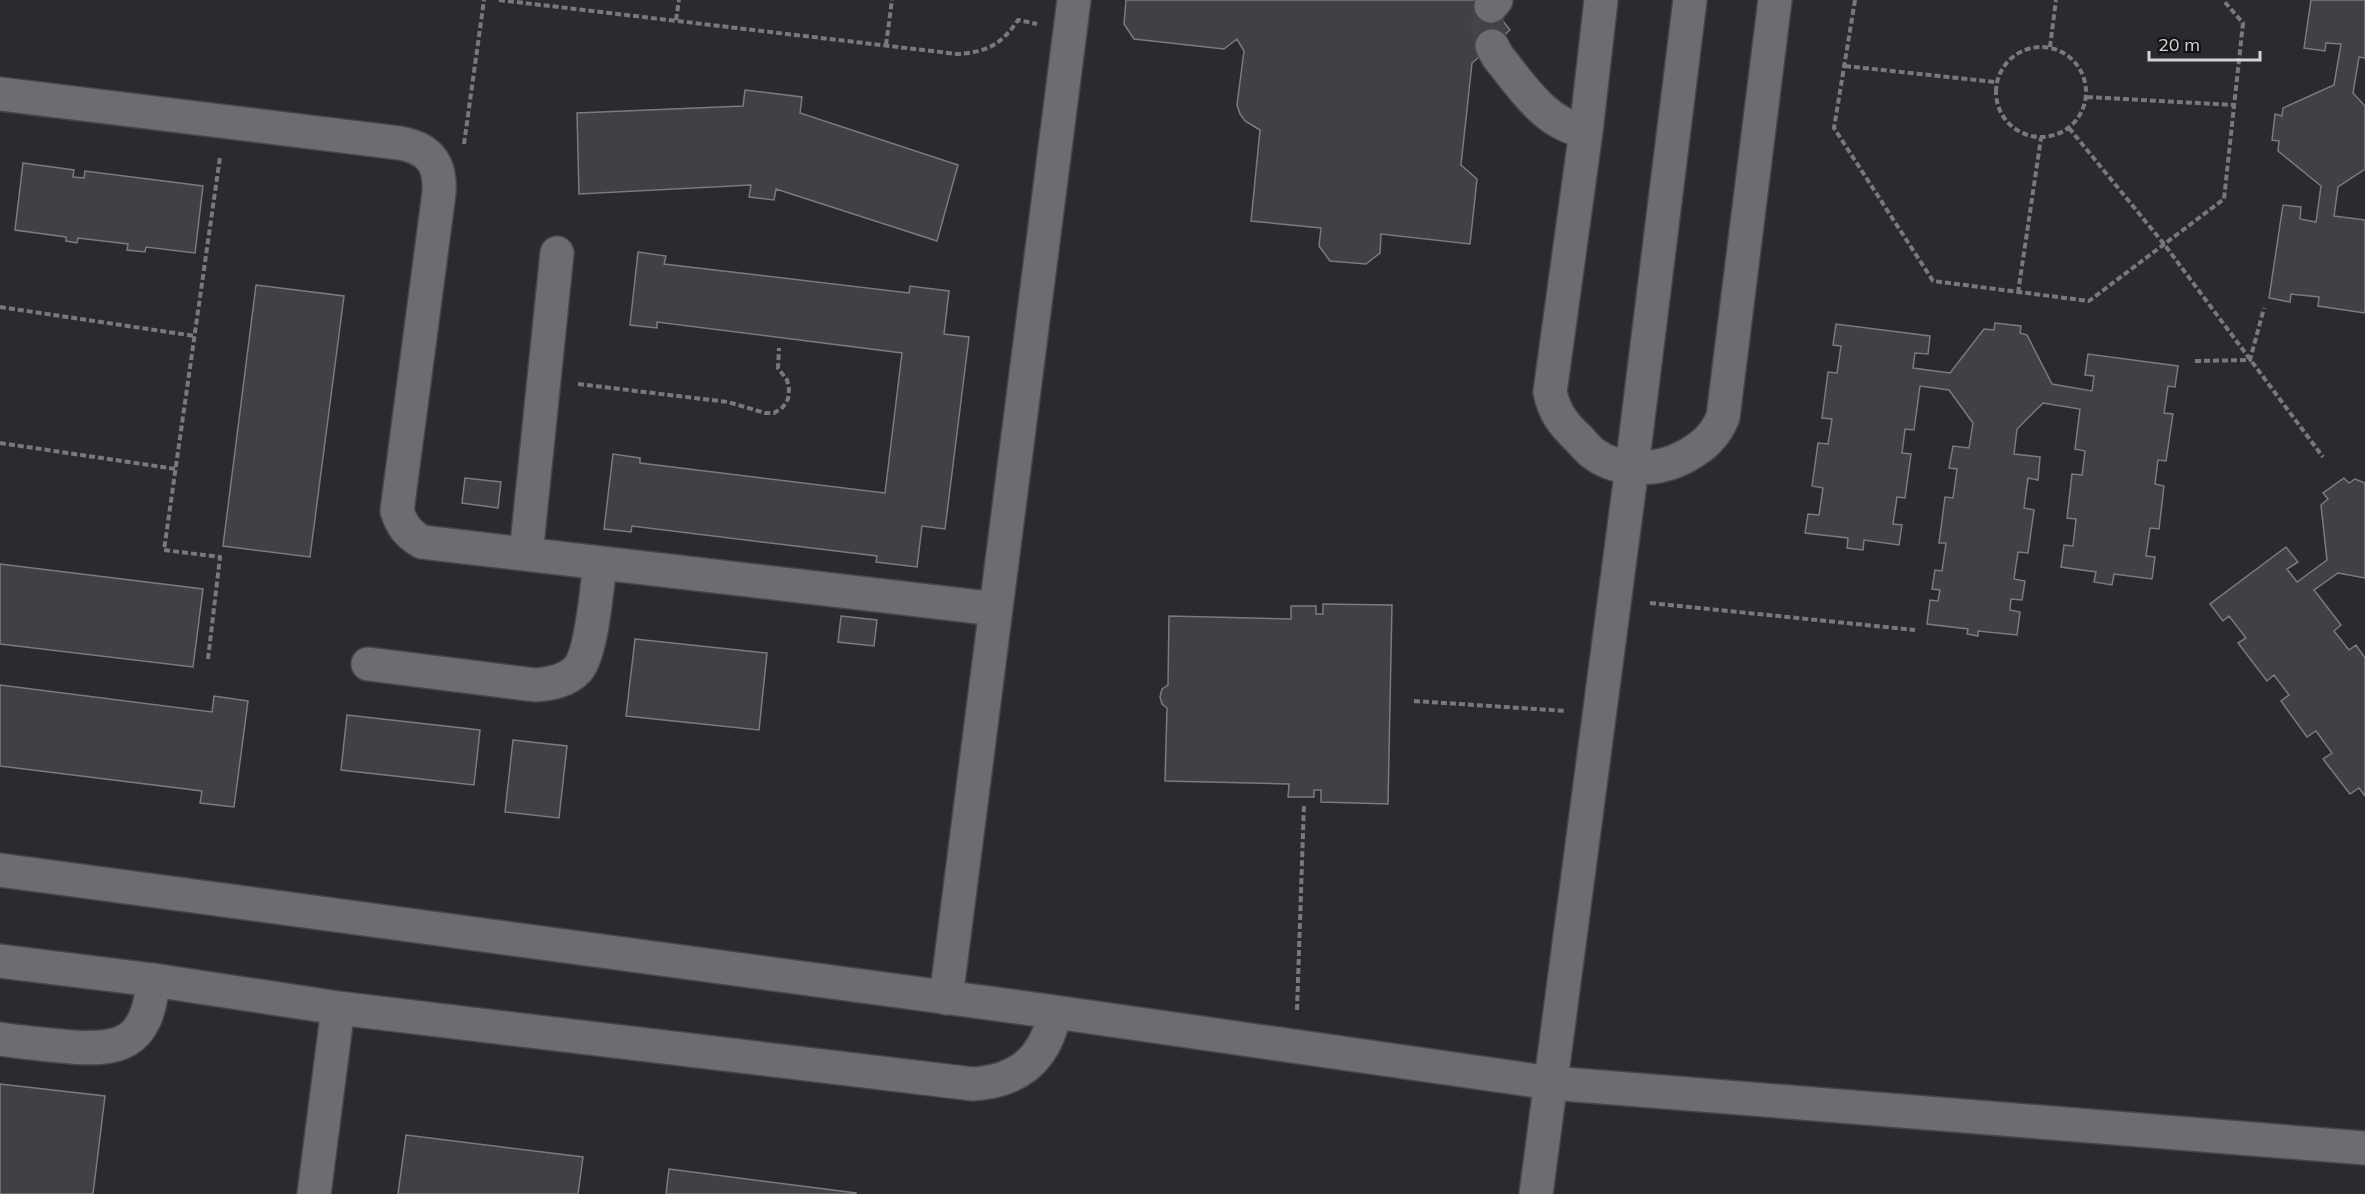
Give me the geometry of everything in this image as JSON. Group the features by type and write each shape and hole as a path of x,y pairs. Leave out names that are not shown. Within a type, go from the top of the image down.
{"lane":[{"path":"1601,0 1586,131 1550,392 1552,405 1559,418 1594,454 1632,467 1666,464 1693,452 1711,438 1723,417 1775,0"},
{"path":"1536,1194 1632,467 1690,0"},
{"path":"946,998 1072,16"},
{"path":"1492,46 1498,57 1549,116 1566,127 1586,131"},
{"path":"0,94 414,146 426,154 435,165 440,178 397,511 401,524 410,535 422,542 996,609"},
{"path":"526,554 557,253"},
{"path":"368,664 535,685 551,684 566,678 578,669 586,654 600,563"},
{"path":"0,870 1055,1012 1551,1083 2365,1148"},
{"path":"0,961 153,980 338,1008 973,1083 994,1082 1012,1076 1029,1065 1042,1049 1051,1032 1055,1012"},
{"path":"0,1040 94,1049 123,1042 143,1022 150,1009 153,980"},
{"path":"314,1194 338,1008"}],"path":[{"path":"440,178 454,170 462,156 484,0"},
{"path":"499,0 957,54 971,53 999,43 1018,20 1072,16"},
{"path":"676,20 679,0"},
{"path":"886,45 892,0"},
{"path":"1855,0 1834,128 1933,281 2089,301 2224,199 2243,23 2223,0"},
{"path":"2050,47 2056,0"},
{"path":"2032,47 2050,47 2066,54 2078,65 2085,80 2086,97 2081,114 2069,129 2042,138 2021,133 2005,121 1996,103 1995,82 2003,66 2016,54 2032,47"},
{"path":"1845,66 1995,82"},
{"path":"2086,97 2234,105"},
{"path":"208,659 220,557 164,550 225,122"},
{"path":"2069,129 2164,244 2323,458"},
{"path":"2018,293 2042,138"},
{"path":"0,307 195,336"},
{"path":"2250,360 2264,308"},
{"path":"544,380 728,402 765,413 774,413 783,407 788,399 789,389 787,380 778,368 779,348"},
{"path":"2194,361 2250,360"},
{"path":"0,443 176,469"},
{"path":"1643,602 1916,630"},
{"path":"1414,700 1599,713"},
{"path":"1296,1047 1304,804"}],"building":[{"path":"1126,0 1486,0 1510,30 1472,63 1461,165 1477,179 1470,244 1381,234 1380,253 1366,264 1330,261 1319,246 1321,228 1251,221 1260,130 1245,121 1237,105 1244,51 1237,39 1224,49 1134,39 1124,24"},
{"path":"2311,0 2365,0 2365,58 2359,57 2353,93 2365,106 2365,169 2338,187 2334,216 2365,220 2365,313 2318,306 2319,297 2291,294 2290,302 2269,298 2283,205 2301,207 2300,219 2316,222 2321,186 2278,151 2279,141 2272,140 2275,114 2282,116 2283,108 2334,85 2341,44 2326,43 2325,51 2304,48"},
{"path":"745,90 802,97 800,113 958,165 937,241 776,189 774,200 749,197 751,185 579,194 577,113 743,106"},
{"path":"23,163 74,170 73,177 84,178 85,171 203,186 195,253 146,247 145,252 127,250 128,244 78,238 77,243 66,241 66,237 15,230"},
{"path":"638,252 666,256 664,264 909,293 910,286 949,291 944,334 969,337 945,529 922,526 917,567 876,562 877,556 632,526 631,532 604,529 613,454 640,458 640,463 885,493 902,353 657,322 657,328 630,325"},
{"path":"256,285 344,296 310,557 223,546"},
{"path":"1995,323 2021,326 2020,333 2027,335 2052,384 2092,391 2094,376 2085,375 2088,354 2178,366 2175,387 2168,386 2164,413 2173,414 2166,461 2158,460 2155,484 2164,486 2159,529 2150,528 2146,556 2155,557 2152,579 2114,574 2112,585 2094,582 2096,572 2061,567 2064,545 2073,546 2076,519 2067,518 2072,474 2082,475 2085,451 2075,449 2080,409 2043,403 2017,429 2014,454 2040,457 2038,480 2028,478 2024,508 2034,510 2028,553 2018,552 2014,579 2025,581 2022,600 2011,599 2010,610 2020,612 2017,635 1978,631 1978,636 1967,634 1968,629 1927,624 1930,600 1938,601 1940,590 1932,589 1935,570 1942,571 1946,543 1939,543 1945,497 1953,498 1957,469 1949,468 1953,446 1969,448 1973,423 1949,390 1920,386 1914,430 1905,429 1902,453 1911,454 1905,498 1897,497 1893,524 1902,525 1899,545 1864,540 1863,550 1847,548 1848,538 1805,533 1808,514 1819,515 1823,488 1812,486 1818,443 1828,444 1832,419 1822,418 1828,372 1837,373 1841,346 1833,345 1836,324 1930,336 1928,354 1915,353 1913,368 1950,373 1984,329 1994,330"},
{"path":"465,478 501,482 498,508 462,503"},
{"path":"2344,478 2349,483 2355,479 2365,483 2365,578 2338,573 2314,590 2341,625 2334,631 2349,650 2356,645 2365,658 2365,796 2359,788 2350,794 2323,759 2332,753 2316,731 2307,737 2281,701 2289,695 2274,675 2267,681 2238,643 2246,638 2229,616 2223,621 2210,604 2286,547 2298,562 2287,569 2297,582 2327,560 2321,505 2328,499 2323,493"},
{"path":"0,564 203,589 193,667 0,644"},
{"path":"1323,604 1392,605 1388,804 1321,802 1321,790 1314,790 1314,797 1288,797 1289,784 1165,781 1167,708 1162,704 1160,697 1162,689 1168,685 1169,616 1291,619 1291,606 1316,606 1316,614 1323,614"},
{"path":"841,616 877,620 874,646 838,642"},
{"path":"635,639 767,653 759,730 626,716"},
{"path":"0,685 212,712 214,696 248,701 234,807 200,803 202,791 0,766"},
{"path":"347,715 480,730 474,785 341,770"},
{"path":"513,740 567,746 559,818 505,812"},
{"path":"0,1084 105,1096 93,1194 0,1194"},
{"path":"406,1135 583,1157 578,1194 398,1194"},
{"path":"669,1169 856,1193 856,1194 666,1194"}],"tunnel":[{"path":"1491,6 1487,26 1492,46"}]}
